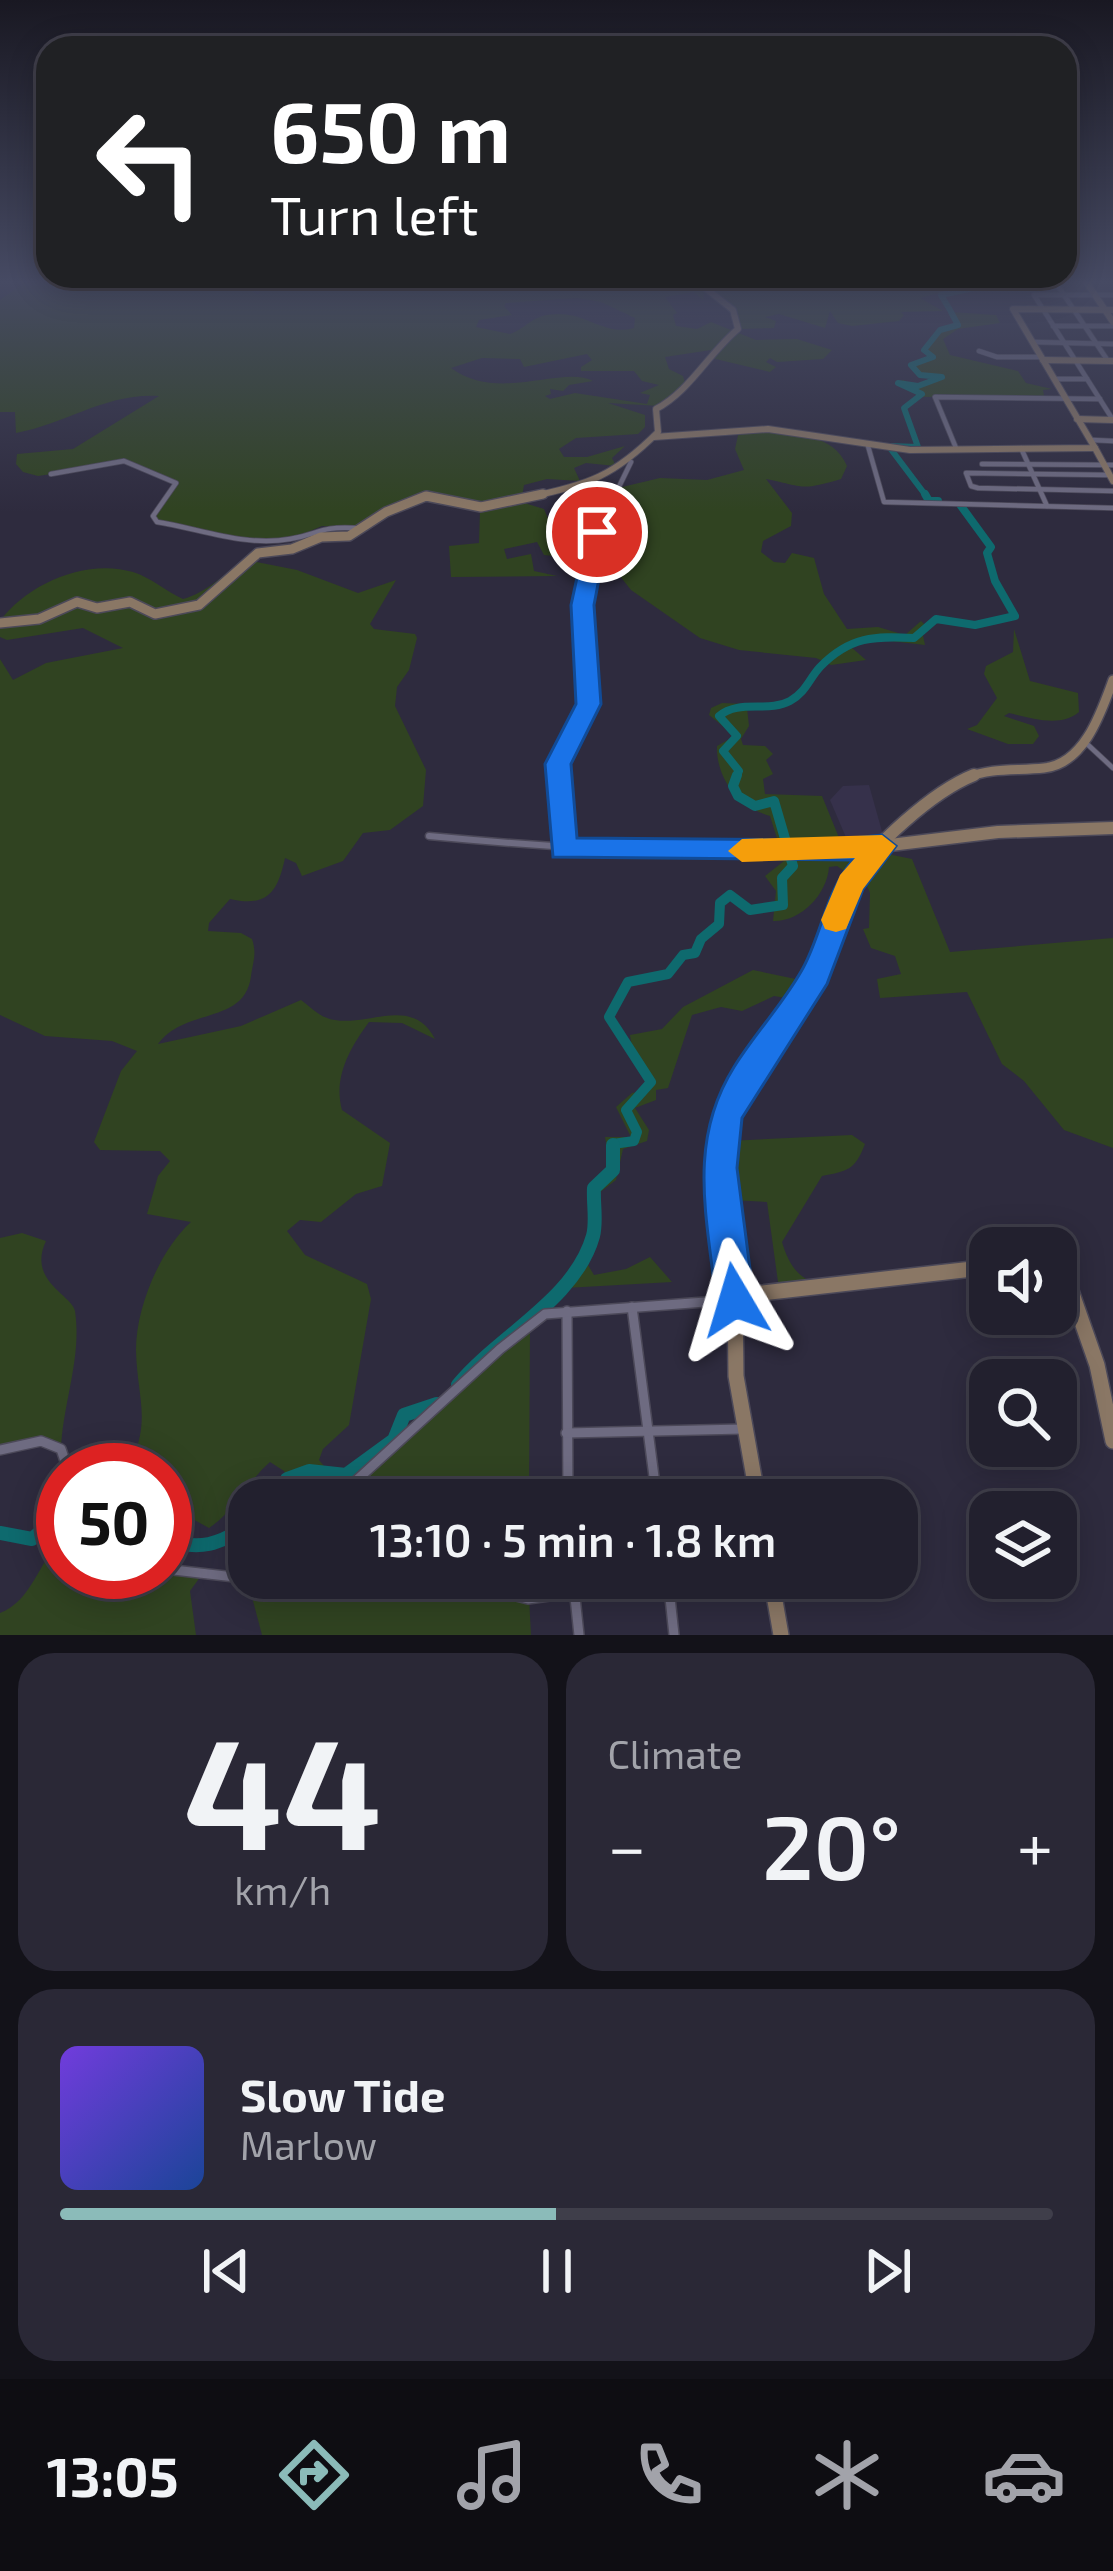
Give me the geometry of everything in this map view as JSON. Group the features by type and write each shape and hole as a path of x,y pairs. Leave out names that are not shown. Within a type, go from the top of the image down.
{"street":[{"path":"563,849 558,764 588,704 582,634 586,579 597,532 631,462 661,428 656,410 678,397 706,359"},
{"path":"1043,359 1110,472"},
{"path":"1057,359 1111,361"},
{"path":"1076,361 1113,420"},
{"path":"1055,379 1087,379"},
{"path":"956,448 935,397 1100,400"},
{"path":"1077,419 1113,420"},
{"path":"653,436 769,429 868,446 956,448 1113,441"},
{"path":"868,446 884,502 1113,508"},
{"path":"1021,448 1047,506"},
{"path":"51,474 130,462 176,483 153,515 157,523 197,527 230,539 291,539 322,526 355,528"},
{"path":"0,623 39,619 77,602 97,608 130,602 154,614 199,605 258,554 292,549 321,537 344,537 426,496 444,496 474,507 514,503 573,488 631,462"},
{"path":"982,464 1110,472"},
{"path":"1110,472 965,473 974,487 1113,491"},
{"path":"754,1479 733,1342 735,1298 720,1168 725,1116 745,1078 816,974 850,883 882,846 908,817 954,783 988,769 1058,766 1084,742 1113,680"},
{"path":"1084,742 1113,769"},
{"path":"429,836 563,849 779,851 882,846 998,832 1113,828"},
{"path":"358,1479 545,1314 735,1298 969,1270"},
{"path":"632,1306 654,1479"},
{"path":"1077,1307 1092,1348 1113,1441"},
{"path":"567,1311 567,1479"},
{"path":"566,1433 746,1430"},
{"path":"0,1450 46,1443"},
{"path":"192,1572 228,1575"},
{"path":"575,1599 579,1635"},
{"path":"671,1599 674,1635"},
{"path":"775,1599 781,1635"}],"shaded area":[{"path":"869,785 883,835 848,842 830,800 843,786"}],"green space":[{"path":"0,359 478,359 451,368 489,383 580,377 593,381 569,385 563,391 550,389 551,394 545,396 575,393 647,404 650,395 640,393 659,385 642,381 634,371 581,371 581,367 591,359 666,359 669,369 683,376 685,383 660,406 608,403 645,415 645,427 638,434 576,438 559,449 564,457 587,457 625,446 612,458 616,466 586,463 574,468 580,481 547,479 524,485 521,502 544,509 550,523 546,534 567,540 570,558 544,555 537,542 504,549 507,559 531,554 534,571 557,576 451,577 449,546 479,543 480,511 439,495 355,528 322,526 291,539 230,539 153,519 175,483 131,462 38,476 23,472 16,464 17,454 73,449 159,396 121,399 16,433 15,412 0,412"},
{"path":"520,359 561,359 524,367"},
{"path":"717,359 769,359 766,362 776,367 770,372"},
{"path":"927,359 968,359 1018,371 1026,383 1052,389 1043,390 1044,396 920,397 898,383 903,380 918,386 942,377 920,375 911,365"},
{"path":"758,429 821,441 847,466 841,479 818,485 766,479 792,513 791,526 763,541 761,552 774,562 785,563 792,553 814,558 824,594 847,629 878,627 905,635 921,621 926,626 922,631 925,645 865,638 851,647 866,660 831,665 816,658 739,650 700,638 631,590 608,561 597,532 618,488 660,478 707,480 744,470 735,449 739,431"},
{"path":"247,560 297,570 358,593 396,580 370,624 374,629 417,638 409,670 397,687 395,706 426,770 423,806 390,830 363,833 343,861 302,876 296,863 285,858 270,894 254,901 230,899 209,923 208,931 241,933 252,939 254,958 246,991 238,1002 183,1025 158,1044 241,1026 301,1000 335,1020 415,1019 435,1039 402,1023 369,1022 345,1063 340,1098 342,1110 390,1143 382,1186 356,1194 321,1222 300,1220 287,1231 305,1255 367,1284 371,1299 349,1425 323,1449 319,1460 335,1479 287,1479 270,1462 253,1479 228,1479 228,1510 209,1528 192,1519 192,1443 138,1443 140,1316 160,1263 191,1222 147,1214 158,1176 170,1161 160,1151 100,1150 94,1142 121,1071 137,1051 112,1041 45,1036 0,1015 0,659 13,680 46,663 123,648 83,628 7,640 0,637 0,621 42,586 96,569 133,572 183,599"},
{"path":"1014,629 1030,681 1078,693 1079,712 1063,720 1004,716 1034,726 1039,736 1033,744 1008,744 967,729 977,725 997,698 984,674 986,666 1013,652"},
{"path":"722,703 771,705 747,708 749,726 741,739 743,745 765,746 773,754 766,760 773,774 763,779 765,794 822,796 844,850 882,846 878,852 912,859 950,952 1113,938 1113,1148 1064,1130 1024,1081 1002,1064 967,992 880,998 877,979 901,974 895,956 871,948 863,929 869,928 870,893 860,871 855,878 837,866 829,867 810,905 793,917 773,921 776,891 765,876 784,861 770,816 739,798 720,769 717,746 735,736 709,715 711,708"},
{"path":"753,970 810,982 798,1000 774,996 742,1011 721,1007 692,1015 668,1088 656,1090 656,1100 635,1108 649,1130 647,1141 623,1149 616,1180 599,1193 600,1232 588,1265 594,1275 626,1269 650,1257 672,1282 565,1288 590,1230 589,1191 610,1162 605,1137 631,1137 616,1107 632,1093 648,1090 649,1079 634,1060 630,1035 662,1029 683,1007"},
{"path":"852,1135 865,1144 858,1159 844,1171 822,1176 782,1242 794,1268 817,1284 779,1289 767,1202 731,1200 728,1141"},
{"path":"22,1233 46,1241 42,1267 46,1277 75,1311 76,1346 61,1443 41,1441 0,1450 0,1238"},
{"path":"530,1326 529,1479 359,1479"},
{"path":"36,1577 36,1599 191,1599 196,1635 0,1635 0,1613"},
{"path":"253,1599 529,1599 531,1635 262,1635"}],"waterway":[{"path":"889,446 918,447 904,408 922,394 898,383 918,386 942,377 920,375 911,365 927,359"},
{"path":"890,448 926,495"},
{"path":"926,495 929,501 938,501"},
{"path":"736,778 739,771 723,751 737,736 719,716 727,711 790,701 831,657 853,644 875,638 914,638 936,619 975,625 1015,616 995,581 987,553 991,547 961,506"},
{"path":"458,1385 570,1279 584,1259 594,1230 594,1188 613,1170 613,1144 634,1141 637,1132 626,1110 651,1082 609,1017 628,982 668,974 683,955 695,953 701,939 719,924 720,903 730,895 750,910 783,905 782,878 793,866 774,801 755,806 738,796 733,786 737,775"},
{"path":"287,1479 309,1471 346,1475 394,1440 404,1415 437,1404"},
{"path":"0,1533 32,1539 36,1536"},
{"path":"192,1545 228,1537"}],"slow traffic":[{"path":"742,851 882,846 850,883 836,920"}],"route":[{"path":"597,532 582,605 588,704 558,764 563,849 833,851 882,846 850,883 816,974 745,1078 725,1116 720,1168 735,1300"}]}
